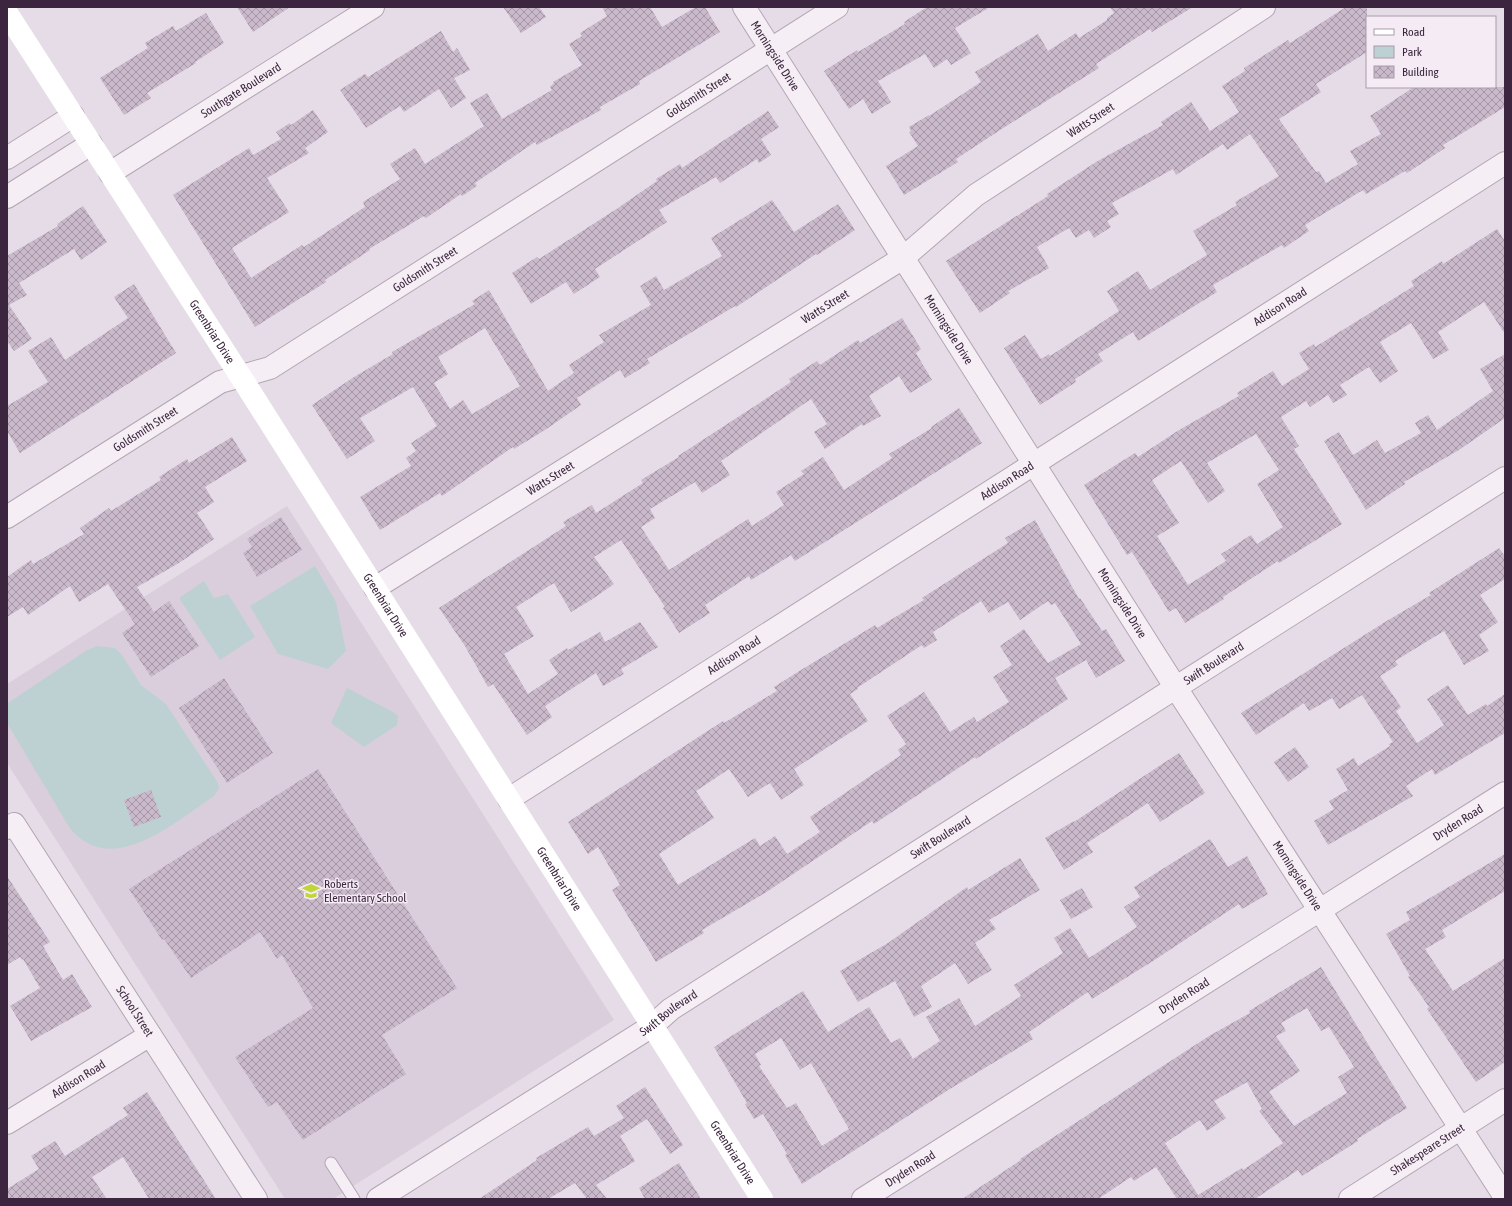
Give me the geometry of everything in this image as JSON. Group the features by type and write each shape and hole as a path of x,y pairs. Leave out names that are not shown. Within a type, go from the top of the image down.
{"main road":[{"name":"Greenbriar Drive","path":"7,13 241,377 762,1199"}],"street":[{"name":"Southgate Boulevard","path":"110,173 373,7"},
{"name":"Morningside Drive","path":"744,7 772,48 902,258 1035,464 1176,688 1505,1197"},
{"name":"Goldsmith Street","path":"7,517 220,382 270,368 837,7"},
{"name":"Watts Street","path":"375,588 902,258 976,195 1015,168 1264,7"},
{"path":"7,158 73,116"},
{"path":"7,197 91,144"},
{"name":"Addison Road","path":"509,799 1505,163"},
{"name":"Swift Boulevard","path":"378,1199 652,1026 671,1010 1505,478"},
{"name":"Dryden Road","path":"863,1199 1505,793"},
{"name":"School Street","path":"10,826 150,1035 256,1199"},
{"name":"Addison Road","path":"7,1123 150,1035"},
{"name":"Shakespeare Street","path":"1350,1199 1505,1100"}],"lane":[{"path":"331,1163 354,1199"}],"shaded area":[{"name":"Roberts Elementary School","path":"287,506 614,1020 333,1199 285,1199 7,763 7,684"}],"green space":[{"path":"315,566 336,602 346,651 328,669 278,654 250,606"},
{"path":"204,581 214,598 228,594 255,637 220,660 179,598"},
{"path":"97,646 115,648 122,655 141,685 166,704 218,783 219,789 214,796 161,832 142,842 122,848 103,848 85,842 69,827 7,723 8,703 87,650"},
{"path":"347,688 393,712 398,716 397,725 364,747 331,723"}],"building":[{"path":"237,7 290,7 253,32"},
{"path":"503,7 539,7 546,17 521,33"},
{"path":"602,7 650,7 662,27 696,7 705,7 720,32 639,81 640,84 600,107 601,110 537,145 535,142 475,183 477,186 462,196 461,194 426,218 424,216 369,249 370,250 325,280 326,282 255,327 173,195 249,148 253,155 281,139 276,132 290,123 291,125 313,110 328,132 305,148 309,153 267,178 289,212 232,248 251,278 302,245 304,247 365,207 363,202 400,179 390,164 415,148 425,164 484,126 470,103 487,93 502,119 552,90 550,87 554,83 553,82 582,65 569,44 582,36 580,33 607,16"},
{"path":"927,7 990,7 955,28 971,53 951,65 947,59 934,68 925,54 878,81 891,102 872,114 863,99 849,109 824,71 857,50 858,52 905,24 904,22"},
{"path":"1110,7 1193,7 1152,32 1150,29 1096,64 1099,68 997,132 956,159 958,162 904,195 886,166 918,146 909,132 911,131 909,127 929,116 981,82 975,72 1038,34 1048,51 1076,33 1079,38 1107,20 1107,18 1114,13"},
{"path":"1346,7 1367,7 1366,53 1316,84 1321,92 1279,119 1316,172 1319,171 1326,183 1358,164 1350,151 1381,134 1370,116 1412,88 1505,87 1505,107 1443,145 1445,148 1407,173 1405,171 1366,194 1363,190 1305,225 1309,231 1284,248 1282,245 1213,285 1217,292 1138,341 1133,332 1098,354 1103,361 1075,379 1076,382 1040,405 1004,348 1025,335 1041,359 1049,354 1050,356 1119,311 1107,291 1138,271 1150,290 1207,255 1193,231 1237,205 1235,202 1279,176 1250,134 1227,150 1223,144 1176,175 1173,169 1112,203 1119,214 1107,221 1111,227 1094,238 1089,230 1076,238 1069,228 1037,247 1049,268 1008,291 1010,293 980,313 946,261 1048,196 1047,194 1096,162 1163,125 1161,122 1191,102 1210,131 1239,112 1222,86 1245,71 1244,68 1288,40 1290,43"},
{"path":"206,13 224,43 195,62 196,63 147,93 151,98 124,115 100,78 148,48 145,43 173,26 176,31"},
{"path":"441,31 453,52 457,48 470,70 454,78 466,98 451,108 439,89 404,112 400,106 366,128 340,90 365,74 368,77"},
{"path":"768,111 779,127 761,139 771,155 759,163 757,159 720,183 716,177 659,210 667,222 595,269 600,277 574,294 566,282 531,304 512,273 537,257 539,259 618,208 657,181 656,179 680,164 682,168"},
{"path":"772,200 794,232 838,204 855,230 736,307 735,306 647,359 650,363 625,378 620,370 577,398 581,405 545,430 514,449 513,447 442,496 440,493 380,530 360,497 411,466 406,458 416,451 411,443 437,426 413,387 360,418 375,441 347,459 312,405 354,377 393,354 392,352 475,304 472,301 489,290 548,391 574,373 569,365 604,342 599,335 651,305 640,286 656,276 664,290 722,256 711,238","holes":["485,328 520,386 472,414 463,400 450,409 434,383 448,374 438,357"]},
{"path":"83,206 107,242 81,260 74,249 19,283 27,295 9,305 32,339 14,351 7,341 7,256 58,226 57,224"},
{"path":"1497,229 1505,241 1505,334 1484,302 1438,332 1449,350 1433,359 1411,323 1380,342 1398,371 1380,383 1369,367 1340,385 1347,395 1333,403 1328,395 1310,407 1306,401 1281,417 1299,446 1294,449 1342,524 1279,563 1278,561 1223,597 1224,599 1185,623 1176,608 1169,612 1132,552 1127,555 1084,485 1135,453 1138,457 1179,430 1239,396 1237,393 1273,371 1282,386 1309,369 1299,353 1314,344 1315,347 1414,286 1411,281 1442,261 1443,264","holes":["1256,434 1279,470 1257,484 1283,527 1257,544 1251,535 1221,554 1226,561 1188,585 1157,536 1179,523 1152,480 1181,461 1208,503 1225,491 1207,463"]},
{"path":"134,284 176,353 20,453 7,431 7,406 48,382 28,351 51,337 65,360 128,318 114,297"},
{"path":"902,318 921,349 916,353 932,380 910,393 899,376 869,396 881,416 863,426 862,424 825,449 814,432 827,424 811,399 721,461 730,475 702,493 695,482 650,509 655,518 641,527 669,570 748,519 752,526 784,505 776,492 804,474 801,471 823,457 844,490 892,458 889,454 932,428 931,427 959,408 982,443 795,561 791,555 751,580 749,576 705,605 710,613 679,633 663,608 665,607 621,540 594,557 614,584 591,600 571,612 554,583 516,607 534,636 504,654 528,694 558,674 549,660 567,648 568,650 600,632 605,642 640,622 658,647 621,669 624,674 603,686 596,673 545,706 552,717 527,735 493,684 488,687 465,646 439,608 566,526 563,522 592,505 596,513 643,483 641,480 679,457 678,456 791,382 789,379 817,361 820,365 858,340 860,343"},
{"path":"1505,354 1505,418 1459,450 1404,482 1405,484 1366,510 1324,441 1339,432 1353,455 1377,440 1385,453 1421,433 1415,423 1428,415 1437,430 1493,391 1480,369"},
{"path":"232,437 247,461 205,487 214,502 197,513 214,539 179,563 137,587 154,612 169,601 199,646 151,677 122,633 135,624 108,584 79,602 70,586 28,615 23,607 7,617 7,577 31,560 33,564 84,534 80,528 109,508 111,511 161,480 159,477 187,459 189,463"},
{"path":"281,517 302,550 257,577 243,553 252,547 247,539"},
{"path":"1035,520 1079,599 1080,598 1102,631 1106,629 1125,661 1096,678 1086,660 1055,678 1068,699 976,759 975,757 874,824 872,821 765,893 702,930 704,933 656,962 612,890 620,885 598,847 588,854 568,822 723,721 724,723 777,691 774,687 801,670 875,625 877,628 924,600 922,598 1008,543 1005,538","holes":["981,601 989,613 1008,602 1020,620 1048,601 1051,605 1055,603 1081,644 1048,663 1024,629 1000,646 1012,665 993,677 1009,702 977,722 974,717 950,732 924,692 887,716 906,744 898,750 901,755 810,817 820,832 787,854 775,836 760,846 755,838 678,885 659,854 714,818 696,791 729,769 748,797 770,783 781,800 804,785 794,769 868,721 850,694 922,645 924,648 937,640 933,632"]},
{"path":"1499,548 1505,556 1505,579 1480,595 1498,622 1479,635 1489,651 1464,665 1444,631 1395,661 1398,665 1380,676 1401,707 1396,711 1417,743 1444,725 1427,699 1448,685 1468,715 1486,704 1487,706 1505,694 1505,733 1435,775 1432,769 1406,786 1413,796 1328,845 1314,821 1334,809 1329,801 1348,790 1336,769 1354,758 1358,766 1390,746 1389,744 1393,742 1362,695 1339,709 1332,698 1309,711 1304,703 1256,735 1241,713 1385,622 1431,595 1429,593"},
{"path":"224,678 273,753 227,783 179,708"},
{"path":"1295,747 1309,767 1288,782 1274,762"},
{"path":"1179,753 1205,793 1160,822 1148,803 1087,843 1093,852 1064,870 1045,838 1074,822"},
{"path":"318,769 457,988 382,1035 406,1074 303,1140 277,1102 268,1107 235,1057 313,1008 282,955 277,959 260,932 191,978 164,939 162,940 129,889"},
{"path":"151,790 161,817 134,827 124,800"},
{"path":"1210,839 1228,867 1247,856 1268,894 1242,909 1239,904 1092,999 1088,992 1029,1032 1033,1039 953,1087 802,1184 785,1155 787,1154 763,1114 754,1119 745,1104 747,1103 714,1047 803,991 828,1032 869,1007 891,1043 900,1038 913,1059 940,1041 926,1017 959,998 975,1026 1021,996 1014,985 1063,953 1054,938 1070,928 1089,958 1137,927 1124,907 1140,897 1134,887","holes":["781,1038 800,1070 811,1063 849,1129 822,1146 796,1103 787,1108 759,1066 761,1065 755,1054"]},
{"path":"1505,854 1505,891 1442,930 1446,937 1425,949 1453,991 1505,958 1505,1062 1476,1082 1427,1009 1429,1007 1408,977 1410,976 1386,934 1410,920 1406,912"},
{"path":"1020,858 1040,890 989,920 996,929 975,943 992,970 968,984 955,963 921,986 932,1007 914,1017 895,981 858,1002 840,971 888,943 967,887 968,890"},
{"path":"7,876 50,942 43,946 63,980 72,974 92,1007 31,1041 10,1006 40,988 23,959 22,960 20,957 7,965"},
{"path":"1082,888 1093,907 1071,919 1060,900"},
{"path":"1321,967 1407,1108 1302,1176 1298,1170 1255,1199 1177,1199 1156,1167 1134,1181 1131,1177 1098,1199 962,1199 1021,1160 1020,1159 1209,1036 1250,1013 1249,1011","holes":["1307,1008 1321,1031 1329,1027 1354,1067 1338,1077 1347,1093 1294,1126 1269,1092 1300,1071 1276,1036 1286,1031 1281,1023","1247,1082 1262,1109 1259,1111 1283,1143 1243,1170 1242,1168 1198,1195 1165,1143 1200,1120 1207,1131 1226,1118 1214,1101"]},
{"path":"645,1087 683,1145 670,1154 647,1119 620,1136 635,1161 596,1185 607,1199 587,1199 575,1183 548,1199 479,1199 537,1160 536,1158 588,1127 594,1136 624,1118 616,1106"},
{"path":"147,1092 216,1199 149,1199 123,1157 92,1177 107,1199 7,1199 7,1189 39,1169 31,1156 55,1141 65,1156 128,1115 123,1108"},
{"path":"679,1163 701,1199 645,1199 639,1188"}],"place":[{"name":"Roberts Elementary School","path":"311,891"}]}
